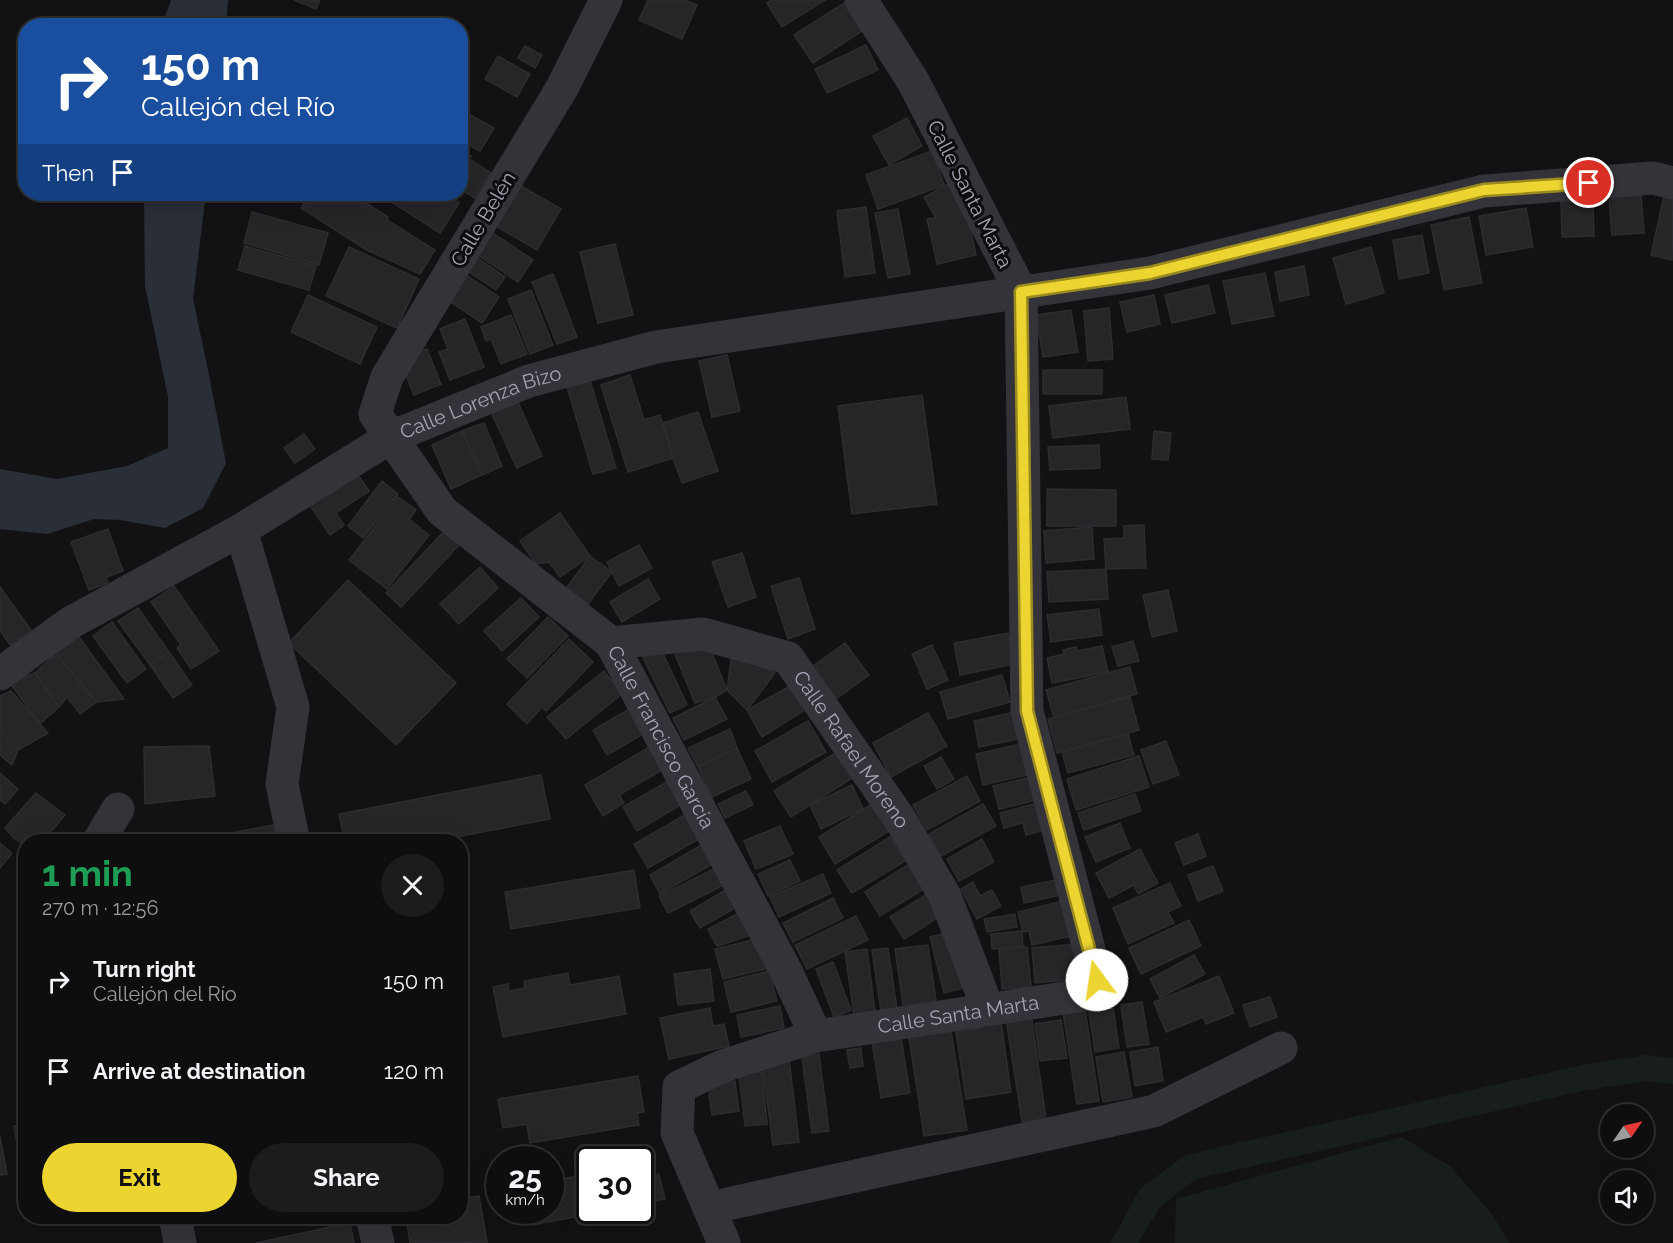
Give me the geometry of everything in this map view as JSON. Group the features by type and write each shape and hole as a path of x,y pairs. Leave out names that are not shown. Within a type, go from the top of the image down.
{"street":[{"name":"Calle Belén","path":"391,437 375,414 387,377 562,88 606,0"},
{"name":"Calle Santa Marta","path":"724,1243 677,1134 679,1087 723,1066 816,1036 1083,995 1097,980 1027,711 1021,292 913,81 861,0"},
{"name":"Calle Lorenza Bizo","path":"0,674 70,623 241,530 391,437 529,381 656,347 1150,273 1484,190 1653,178 1673,183"},
{"name":"Calle Francisco García","path":"391,437 442,511 610,643 786,971 816,1036"},
{"path":"241,530 292,707 282,784 292,834"},
{"name":"Calle Rafael Moreno","path":"610,643 703,634 789,658 900,819 945,896 988,1009"},
{"path":"103,834 118,809"},
{"path":"709,1208 1154,1111 1281,1048"},
{"path":"176,1224 180,1243"},
{"path":"374,1224 378,1243"}],"shaded area":[{"path":"171,0 228,0 227,18 165,18"},
{"path":"144,201 205,201 193,299 226,463 203,508 165,528 120,520 94,519 47,534 0,529 0,469 57,479 127,466 168,448 168,397 145,286"},
{"path":"1646,1055 1673,1058 1673,1084 1647,1081 1587,1090 1196,1179 1160,1207 1138,1243 1110,1243 1140,1189 1185,1155 1582,1065"},
{"path":"1401,1137 1450,1166 1492,1214 1510,1243 1175,1243 1176,1199"}],"building":[{"path":"294,0 320,0 316,9"},
{"path":"648,0 684,0 697,5 682,39 639,20"},
{"path":"771,0 825,0 782,27 767,3"},
{"path":"844,3 862,31 813,63 794,35"},
{"path":"866,45 878,70 827,93 815,69"},
{"path":"525,46 542,55 535,68 518,58"},
{"path":"498,56 530,74 517,97 485,79"},
{"path":"468,113 494,128 480,151 468,144"},
{"path":"907,118 922,146 889,165 873,136"},
{"path":"932,151 944,185 878,209 866,175"},
{"path":"468,154 471,156 469,159 491,173 475,198 468,194"},
{"path":"952,182 967,213 976,255 937,264 927,219 936,218 924,197"},
{"path":"516,183 561,209 537,250 492,224"},
{"path":"1641,195 1644,233 1612,235 1609,198"},
{"path":"1664,196 1673,198 1672,260 1651,255"},
{"path":"306,201 363,201 388,217 387,220 435,250 420,274 367,250 301,208"},
{"path":"390,201 456,201 459,203 440,233"},
{"path":"1593,201 1594,236 1562,237 1561,202"},
{"path":"866,207 875,273 845,277 837,211"},
{"path":"1526,208 1533,247 1486,255 1479,216"},
{"path":"898,209 910,274 888,278 875,213"},
{"path":"252,212 328,233 319,265 244,243"},
{"path":"1469,217 1482,283 1444,290 1431,225"},
{"path":"487,229 533,260 518,282 472,251"},
{"path":"1422,235 1429,273 1399,279 1393,240"},
{"path":"615,244 633,315 598,323 580,252"},
{"path":"245,246 316,266 309,290 238,270"},
{"path":"349,247 419,279 397,328 326,296"},
{"path":"1371,247 1384,293 1346,304 1333,258"},
{"path":"469,252 505,277 496,290 460,266"},
{"path":"1304,266 1309,295 1280,301 1275,272"},
{"path":"457,269 499,297 482,323 440,295"},
{"path":"1265,273 1274,316 1232,324 1223,281"},
{"path":"553,274 577,337 557,344 532,282"},
{"path":"1208,285 1215,313 1172,323 1165,295"},
{"path":"531,290 553,345 530,354 508,299"},
{"path":"308,295 377,327 360,364 291,332"},
{"path":"1154,295 1160,324 1127,332 1120,302"},
{"path":"1109,308 1113,359 1088,361 1084,311"},
{"path":"1071,310 1078,352 1043,357 1036,315"},
{"path":"511,315 527,354 501,364 491,339 486,341 481,327"},
{"path":"465,319 484,367 450,380 439,352 448,349 440,329"},
{"path":"427,349 441,384 414,395 400,360"},
{"path":"727,355 740,411 712,417 699,361"},
{"path":"1043,370 1102,370 1102,394 1043,394"},
{"path":"630,375 644,420 660,415 673,458 628,472 601,385"},
{"path":"590,380 616,468 593,474 567,387"},
{"path":"922,395 937,504 852,514 838,406"},
{"path":"1126,397 1130,429 1053,438 1049,406"},
{"path":"517,400 542,456 517,468 491,412"},
{"path":"698,412 718,471 682,483 663,423"},
{"path":"484,423 502,466 482,475 462,431"},
{"path":"462,431 482,475 451,489 432,445"},
{"path":"1154,431 1171,433 1168,460 1152,459"},
{"path":"304,434 315,449 295,463 284,448"},
{"path":"1099,445 1100,468 1050,470 1048,447"},
{"path":"354,469 369,491 336,513 344,525 330,535 307,501"},
{"path":"382,481 398,494 363,538 348,526"},
{"path":"1047,489 1116,490 1116,526 1047,526"},
{"path":"398,497 416,510 409,519 429,535 387,589 349,560"},
{"path":"560,513 590,556 560,577 549,562 536,564 520,541"},
{"path":"1144,525 1146,568 1106,569 1104,539 1124,538 1124,526"},
{"path":"1092,527 1094,559 1046,563 1044,531"},
{"path":"447,528 461,543 401,607 386,593"},
{"path":"108,529 123,571 106,577 108,583 89,590 71,542"},
{"path":"639,545 652,568 619,586 607,562"},
{"path":"742,553 756,597 728,607 712,562"},
{"path":"590,556 612,572 588,604 567,587"},
{"path":"480,567 498,588 459,624 440,604"},
{"path":"1106,569 1108,599 1049,602 1047,572"},
{"path":"799,578 815,629 788,639 771,586"},
{"path":"648,579 660,599 622,622 610,602"},
{"path":"348,580 456,683 396,745 289,643"},
{"path":"174,586 219,651 191,669 177,648 181,645 151,602"},
{"path":"0,587 31,630 10,645 0,630"},
{"path":"1168,590 1177,631 1152,637 1143,595"},
{"path":"521,598 539,617 502,651 484,631"},
{"path":"138,608 169,652 150,665 118,621"},
{"path":"1099,609 1102,635 1051,642 1047,615"},
{"path":"548,617 568,636 527,678 507,659"},
{"path":"112,622 146,669 127,683 93,636"},
{"path":"1008,633 1014,664 960,675 954,643"},
{"path":"79,637 124,699 96,702 56,653"},
{"path":"569,639 593,662 546,711 542,707 527,724 507,704"},
{"path":"1133,641 1139,661 1118,666 1112,647"},
{"path":"845,643 869,675 836,699 812,667"},
{"path":"698,645 709,646 727,690 715,697 695,703 675,654"},
{"path":"932,645 948,680 927,689 912,654"},
{"path":"1102,646 1108,672 1052,683 1047,658 1064,654 1063,650 1076,647 1077,651"},
{"path":"661,649 687,705 670,713 643,657"},
{"path":"169,652 192,685 173,698 150,665"},
{"path":"56,653 96,702 80,714 67,697 59,707 35,673"},
{"path":"732,653 775,673 747,710 727,690"},
{"path":"1130,667 1137,694 1054,717 1046,690"},
{"path":"604,671 622,694 566,739 547,717"},
{"path":"35,673 59,707 40,724 9,682"},
{"path":"1002,675 1010,702 948,719 940,692"},
{"path":"790,686 803,711 762,737 747,710"},
{"path":"11,691 48,733 18,750 0,731 0,696"},
{"path":"715,697 727,719 684,740 673,718"},
{"path":"1130,697 1139,730 1057,753 1048,719"},
{"path":"631,708 645,733 607,755 593,730"},
{"path":"1021,711 1027,737 979,747 974,721"},
{"path":"928,713 947,746 891,777 873,743"},
{"path":"808,721 826,752 772,782 755,751"},
{"path":"730,729 737,748 698,767 688,748"},
{"path":"0,731 18,750 12,765 0,755"},
{"path":"1128,734 1134,755 1068,773 1062,752"},
{"path":"1166,741 1179,775 1153,784 1141,750"},
{"path":"1029,742 1036,773 983,785 976,754"},
{"path":"209,746 215,796 145,804 144,747"},
{"path":"651,746 664,769 619,795 624,803 603,816 585,785"},
{"path":"737,748 751,779 712,797 698,767"},
{"path":"840,750 857,775 791,817 774,791"},
{"path":"1139,756 1149,787 1076,810 1067,779"},
{"path":"941,757 954,779 937,789 924,766"},
{"path":"0,773 18,789 5,804 0,800"},
{"path":"541,775 550,819 468,835 343,834 339,814"},
{"path":"967,776 980,801 927,830 913,805"},
{"path":"1036,776 1041,799 999,809 993,786"},
{"path":"670,780 684,803 637,831 623,807"},
{"path":"852,785 863,809 821,829 810,805"},
{"path":"746,791 753,805 725,818 718,804"},
{"path":"36,793 65,815 49,834 18,834 18,841 5,828"},
{"path":"1135,794 1141,811 1084,830 1078,813"},
{"path":"1045,801 1053,828 1026,835 1023,823 1004,828 1000,813"},
{"path":"872,804 889,831 835,864 819,837"},
{"path":"983,804 996,826 941,856 929,834"},
{"path":"690,812 704,836 648,868 634,844"},
{"path":"1120,823 1130,848 1096,862 1085,837"},
{"path":"273,825 275,834 226,834"},
{"path":"780,826 793,854 756,869 744,841"},
{"path":"1198,834 1206,856 1184,865 1175,843"},
{"path":"890,837 905,861 852,893 837,870"},
{"path":"982,839 994,862 959,881 947,859"},
{"path":"0,843 12,853 0,868"},
{"path":"703,844 714,863 660,894 650,875"},
{"path":"1140,849 1158,883 1138,894 1134,885 1109,898 1096,873"},
{"path":"790,860 800,881 768,896 758,874"},
{"path":"909,864 924,889 880,916 865,892"},
{"path":"722,865 730,882 668,913 659,896"},
{"path":"1213,866 1223,891 1198,901 1188,875"},
{"path":"634,870 640,908 511,929 505,892"},
{"path":"823,874 831,893 779,917 770,897"},
{"path":"1061,879 1065,894 1024,903 1021,887"},
{"path":"973,882 980,896 992,890 1001,906 977,919 961,889"},
{"path":"1170,883 1181,906 1168,912 1174,923 1128,944 1113,908"},
{"path":"732,886 742,904 700,928 690,911"},
{"path":"929,893 942,915 904,939 890,917"},
{"path":"833,898 843,918 793,942 783,923"},
{"path":"1067,900 1075,935 1032,945 1029,931 1023,932 1018,912"},
{"path":"745,910 757,933 717,946 708,929"},
{"path":"1015,914 1017,927 987,932 984,919"},
{"path":"856,916 868,940 807,969 795,945"},
{"path":"1189,920 1201,946 1141,974 1129,948"},
{"path":"953,931 967,987 944,993 930,937"},
{"path":"1022,931 1023,946 992,949 991,934"},
{"path":"761,938 769,968 723,979 715,949"},
{"path":"1078,944 1081,979 1035,983 1032,948"},
{"path":"928,945 936,1001 903,1005 895,949"},
{"path":"1027,947 1031,987 1002,989 999,950"},
{"path":"888,948 897,1009 881,1011 872,950"},
{"path":"867,949 875,1012 854,1015 845,952"},
{"path":"1194,955 1205,974 1160,998 1150,979"},
{"path":"833,962 851,1010 834,1017 816,969"},
{"path":"710,969 714,1001 678,1005 674,974"},
{"path":"769,971 777,1001 731,1012 724,982"},
{"path":"568,973 570,985 619,976 626,1014 503,1037 493,987 508,984 509,991 525,988 524,981"},
{"path":"1219,976 1234,1013 1206,1024 1203,1017 1166,1032 1154,1002"},
{"path":"1270,997 1277,1017 1250,1027 1243,1005"},
{"path":"1112,1001 1119,1048 1095,1052 1088,1005"},
{"path":"1142,1002 1149,1044 1127,1047 1121,1005"},
{"path":"780,1006 784,1028 741,1037 737,1015"},
{"path":"710,1008 713,1026 724,1024 729,1046 669,1059 660,1018"},
{"path":"1085,1009 1099,1101 1077,1104 1063,1012"},
{"path":"1031,1014 1046,1119 1022,1122 1006,1018"},
{"path":"1061,1020 1067,1058 1040,1061 1035,1024"},
{"path":"1001,1021 1011,1092 966,1099 956,1032 982,1028 981,1024"},
{"path":"951,1031 967,1130 924,1136 909,1037"},
{"path":"901,1038 910,1093 881,1098 872,1042"},
{"path":"1158,1047 1163,1081 1135,1086 1130,1052"},
{"path":"861,1048 863,1066 850,1068 847,1050"},
{"path":"1124,1052 1132,1097 1103,1102 1096,1057"},
{"path":"819,1054 829,1131 812,1133 802,1057"},
{"path":"789,1058 799,1142 773,1145 762,1061"},
{"path":"762,1072 767,1124 745,1126 739,1074"},
{"path":"638,1076 644,1112 637,1113 639,1125 530,1143 527,1124 503,1128 498,1099"},
{"path":"735,1081 739,1111 712,1115 708,1085"},
{"path":"18,1125 18,1150 14,1126"},
{"path":"0,1136 7,1174 0,1175"},
{"path":"659,1174 665,1199 654,1201 654,1175"},
{"path":"576,1176 576,1217 564,1219 564,1179"},
{"path":"479,1196 487,1242 410,1243 407,1224 468,1224 468,1198"},
{"path":"350,1224 354,1243 256,1243"}],"route":[{"path":"1097,980 1027,711 1021,292 1150,273 1484,190 1589,183"}]}
